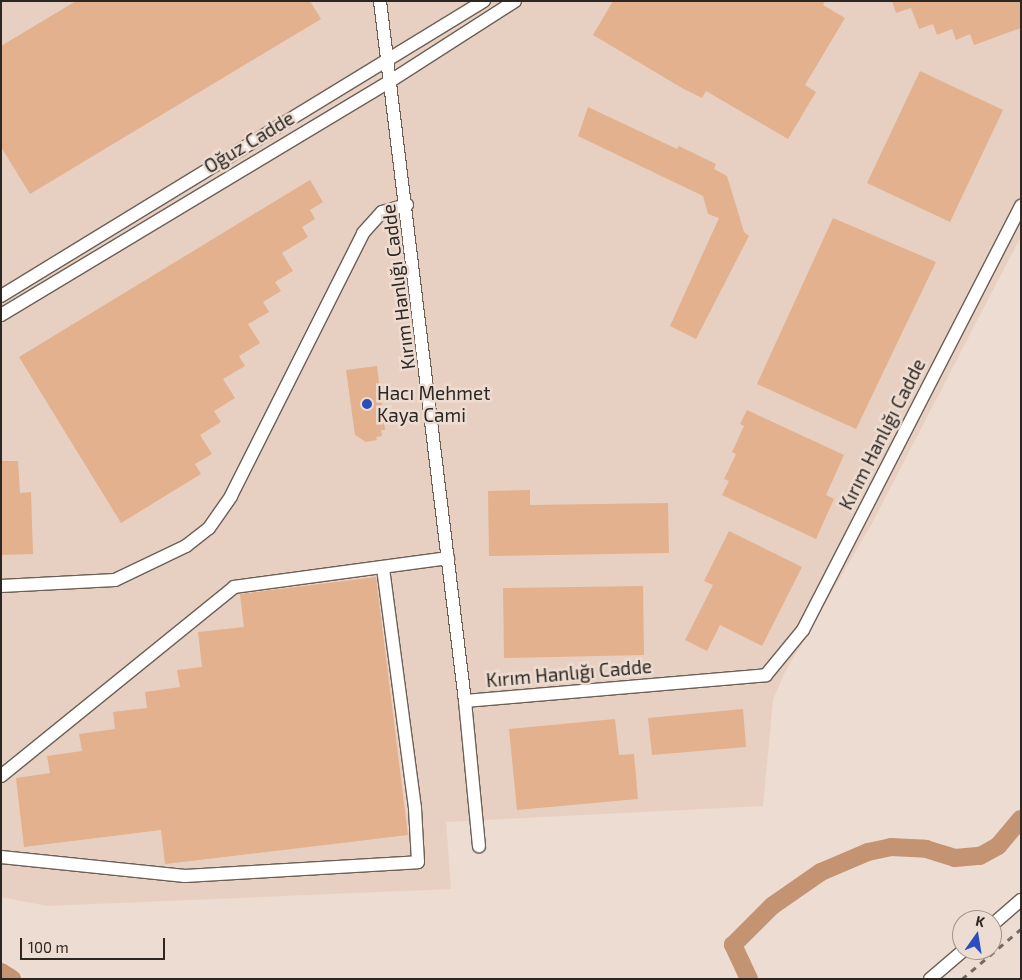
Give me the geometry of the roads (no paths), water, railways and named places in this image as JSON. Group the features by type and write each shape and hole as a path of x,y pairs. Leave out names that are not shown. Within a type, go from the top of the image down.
{"street":[{"name":"Kırım Hanlığı Cadde","path":"380,1 392,80 465,701 766,675 803,630 1021,206"},
{"name":"Oğuz Cadde","path":"1,296 389,57 484,1"},
{"name":"Oğuz Cadde","path":"1,315 392,80 515,1"},
{"path":"1,586 115,580 186,546 202,534 231,496 363,233 382,212 407,205"},
{"path":"1,776 234,587 448,558"},
{"path":"1,857 185,876 418,862 415,808 383,567"},
{"path":"465,701 479,846"},
{"path":"1002,916 1021,900"},
{"path":"930,979 952,960"}],"waterway":[{"path":"749,979 733,945 772,906 821,872 868,852 891,847 926,849 955,858 980,856 998,846 1021,819"},
{"path":"1,972 12,979"}],"railway":[{"path":"962,979 1021,929"}],"place":[{"name":"Hacı Mehmet Kaya Cami","path":"367,404"}]}
